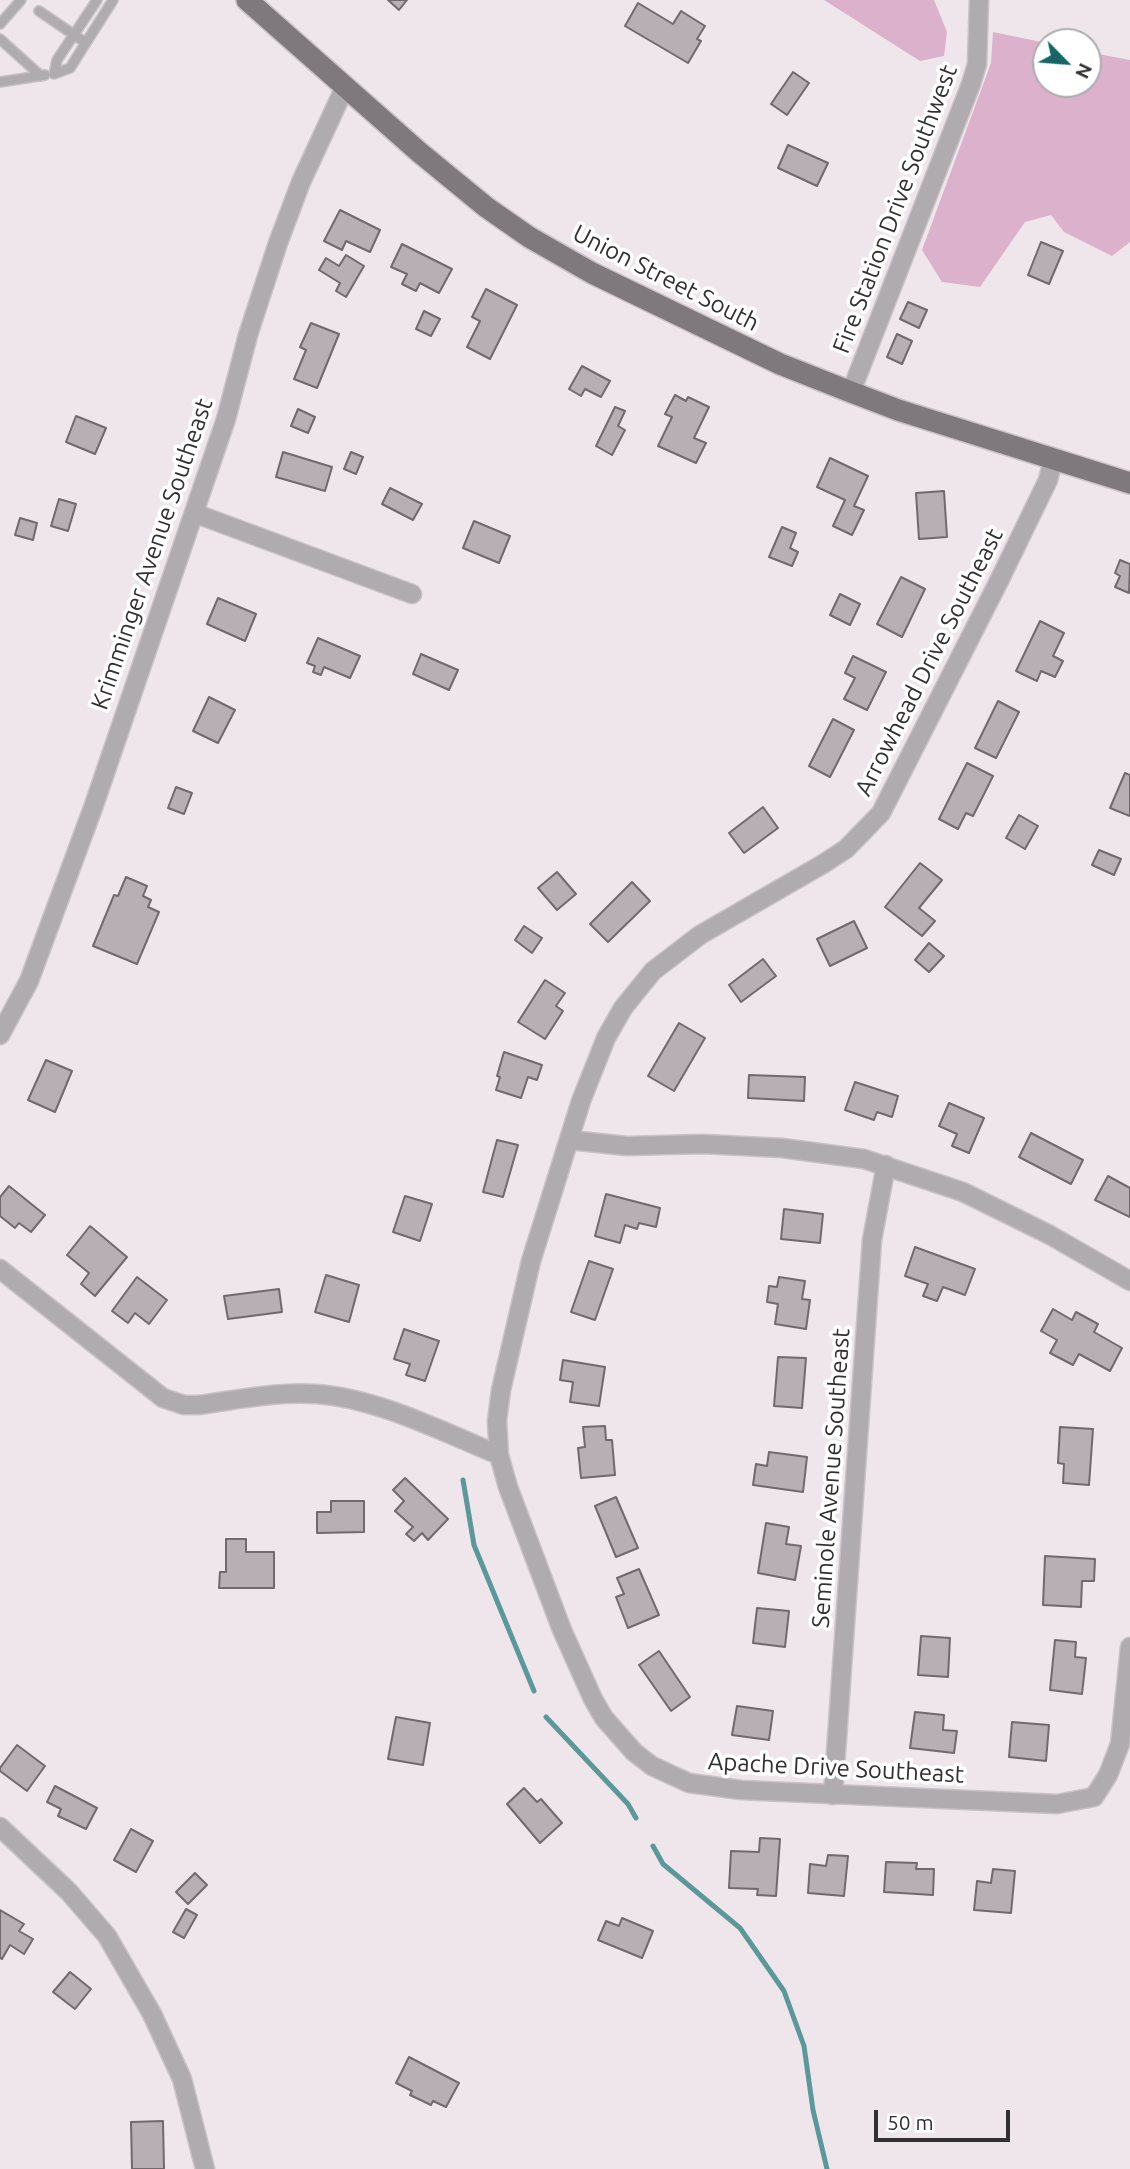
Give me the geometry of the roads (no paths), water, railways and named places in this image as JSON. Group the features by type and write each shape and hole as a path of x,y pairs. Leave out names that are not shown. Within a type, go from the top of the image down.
{"main road":[{"name":"Union Street South","path":"247,0 486,207 529,237 592,273 780,364 851,392 1130,483"}],"street":[{"name":"Fire Station Drive Southwest","path":"851,392 971,84 977,64 979,0"},
{"name":"Krimminger Avenue Southeast","path":"0,1035 33,970 94,805 226,419 248,335 278,243 301,182 345,87"},
{"name":"Arrowhead Drive Southeast","path":"499,1455 497,1421 501,1390 531,1261 581,1101 606,1038 623,1008 653,971 700,935 846,849 881,813 999,581 1048,480 1053,460"},
{"path":"194,513 412,594"},
{"path":"569,1140 626,1146 703,1143 782,1148 864,1159 963,1192 1050,1235 1130,1281"},
{"name":"Seminole Avenue Southeast","path":"833,1795 872,1240 886,1165"},
{"path":"0,1269 163,1398 184,1405 198,1405 290,1393 345,1397 404,1416 499,1455"},
{"name":"Apache Drive Southeast","path":"499,1455 562,1630 604,1718 634,1752 652,1766 689,1783 741,1790 1057,1804 1094,1797 1108,1775 1120,1744 1130,1647"},
{"path":"0,1827 69,1892 107,1936 152,2014 182,2079 205,2169"}],"lane":[{"path":"0,24 21,0"},
{"path":"54,74 57,60 97,0"},
{"path":"0,82 54,74 70,68 113,0"},
{"path":"39,11 86,43"},
{"path":"0,39 41,76"}],"waterway":[{"path":"463,1480 474,1545 534,1691"},
{"path":"546,1717 628,1804 636,1818"},
{"path":"653,1846 663,1864 740,1928 784,1991 804,2046 813,2110 827,2169"}]}
